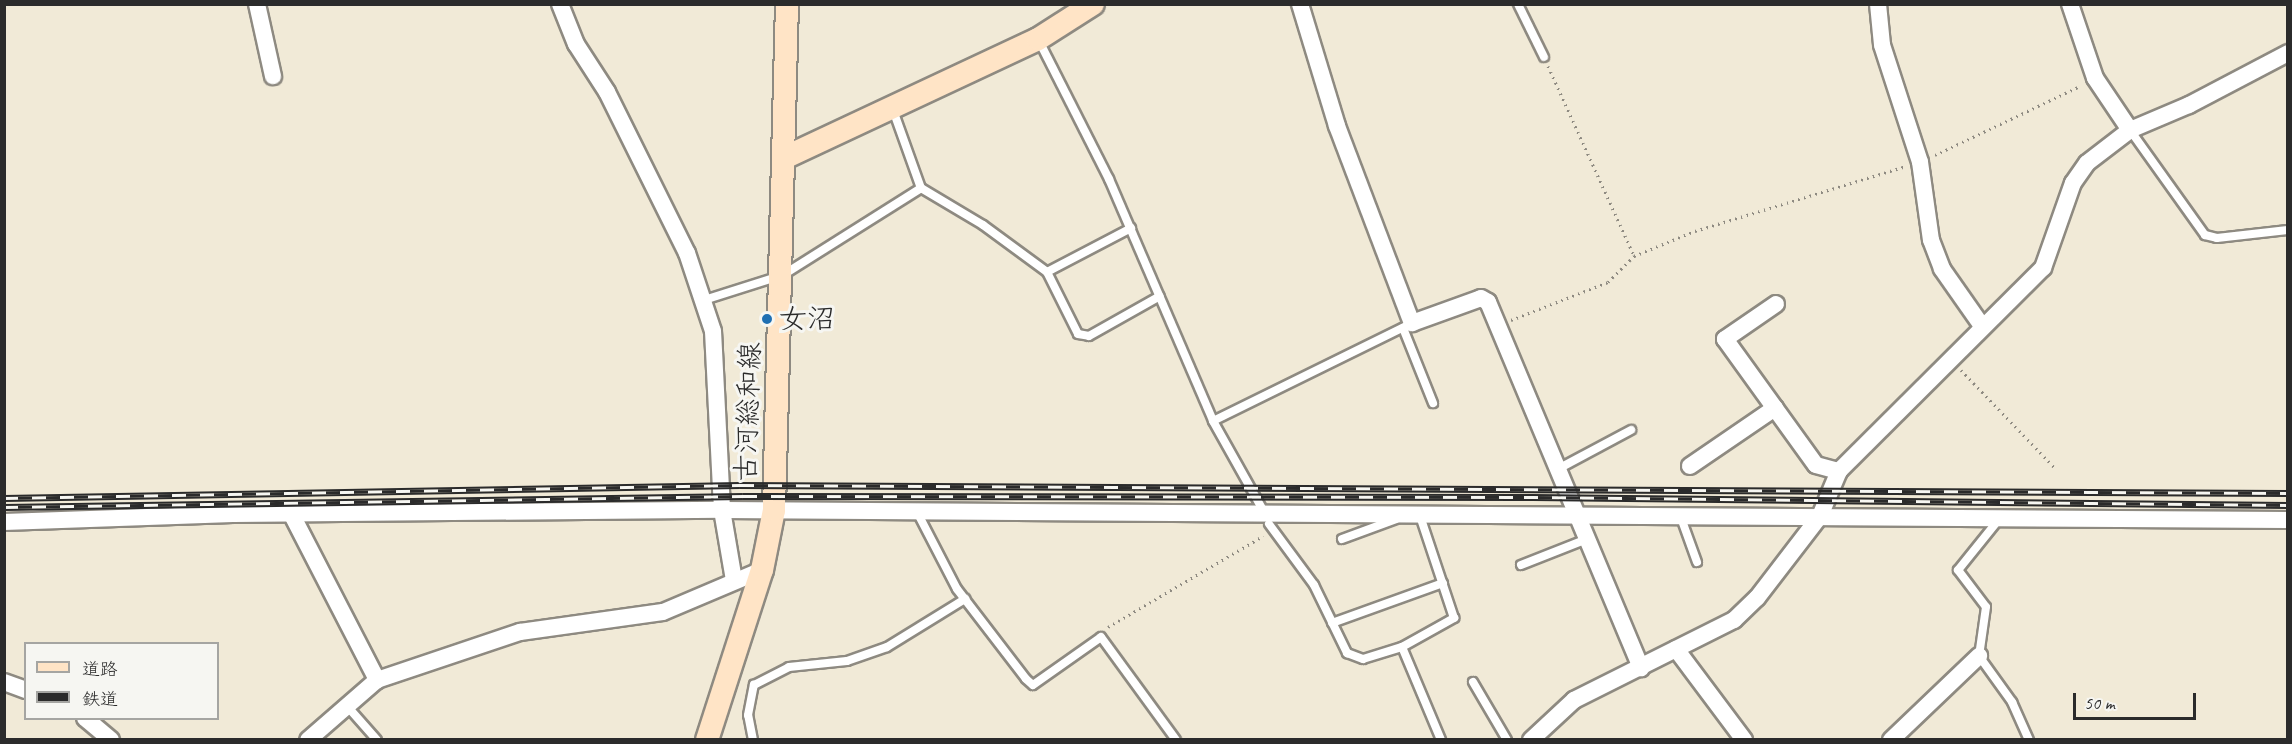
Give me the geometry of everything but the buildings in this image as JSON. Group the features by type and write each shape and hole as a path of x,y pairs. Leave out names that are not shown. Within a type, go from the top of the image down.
{"main road":[{"name":"古河総和線","path":"707,740 762,570 774,510 783,275 787,4"},
{"path":"784,158 893,110 1038,39 1093,4"}],"street":[{"path":"257,4 273,76"},
{"path":"560,4 576,44 607,92 687,253 704,300 713,332 723,510 734,580"},
{"path":"1300,4 1337,126 1407,325 1481,298 1488,302 1641,668"},
{"path":"1878,4 1882,45 1920,162 1931,240 1942,269 1983,326"},
{"path":"2070,4 2095,78 2130,130"},
{"path":"1531,740 1574,700 1734,620 1784,565 1820,516 1839,471 1949,358 2043,268 2073,183 2087,163 2130,130 2189,105 2288,53"},
{"path":"1776,304 1725,339 1816,465 1839,471"},
{"path":"1690,466 1775,408"},
{"path":"4,522 292,515 723,510 916,510 1267,518 1416,513 2288,520"},
{"path":"292,515 377,680"},
{"path":"308,740 377,680 520,632 663,612 762,570"},
{"path":"1676,649 1744,740"},
{"path":"1891,740 1979,656"},
{"path":"4,682 24,689"},
{"path":"87,720 111,740"}],"lane":[{"path":"1518,4 1544,57"},
{"path":"1038,39 1131,228 1213,421 1267,518 1314,585 1347,653 1364,659 1402,647 1454,618 1416,513 1342,539"},
{"path":"893,110 921,188 983,225 1047,272 1078,334 1089,336 1160,296"},
{"path":"2130,130 2205,235 2217,238 2288,230"},
{"path":"704,300 783,275 921,188"},
{"path":"1047,272 1131,228"},
{"path":"1213,421 1407,325 1433,403"},
{"path":"1558,469 1631,430"},
{"path":"916,510 931,545 965,599 1033,685 1101,638 1176,740"},
{"path":"1680,515 1697,562"},
{"path":"2000,518 1958,570 1986,607 1979,656 2012,702 2029,740"},
{"path":"1521,565 1587,539"},
{"path":"1332,623 1443,583"},
{"path":"753,740 748,715 754,685 789,667 847,662 887,647 965,599"},
{"path":"1402,647 1441,740"},
{"path":"1473,682 1507,740"},
{"path":"347,706 377,740"}],"path":[{"path":"1544,57 1634,256"},
{"path":"1497,326 1608,282 1634,256 1695,231 1920,162 2095,78"},
{"path":"1949,358 2054,467"},
{"path":"1101,638 1110,626 1264,535 1267,518"}],"railway":[{"path":"4,498 740,485 2288,493"},
{"path":"4,507 743,496 1524,497 2288,505"}],"place":[{"name":"女沼","path":"767,319"}]}
